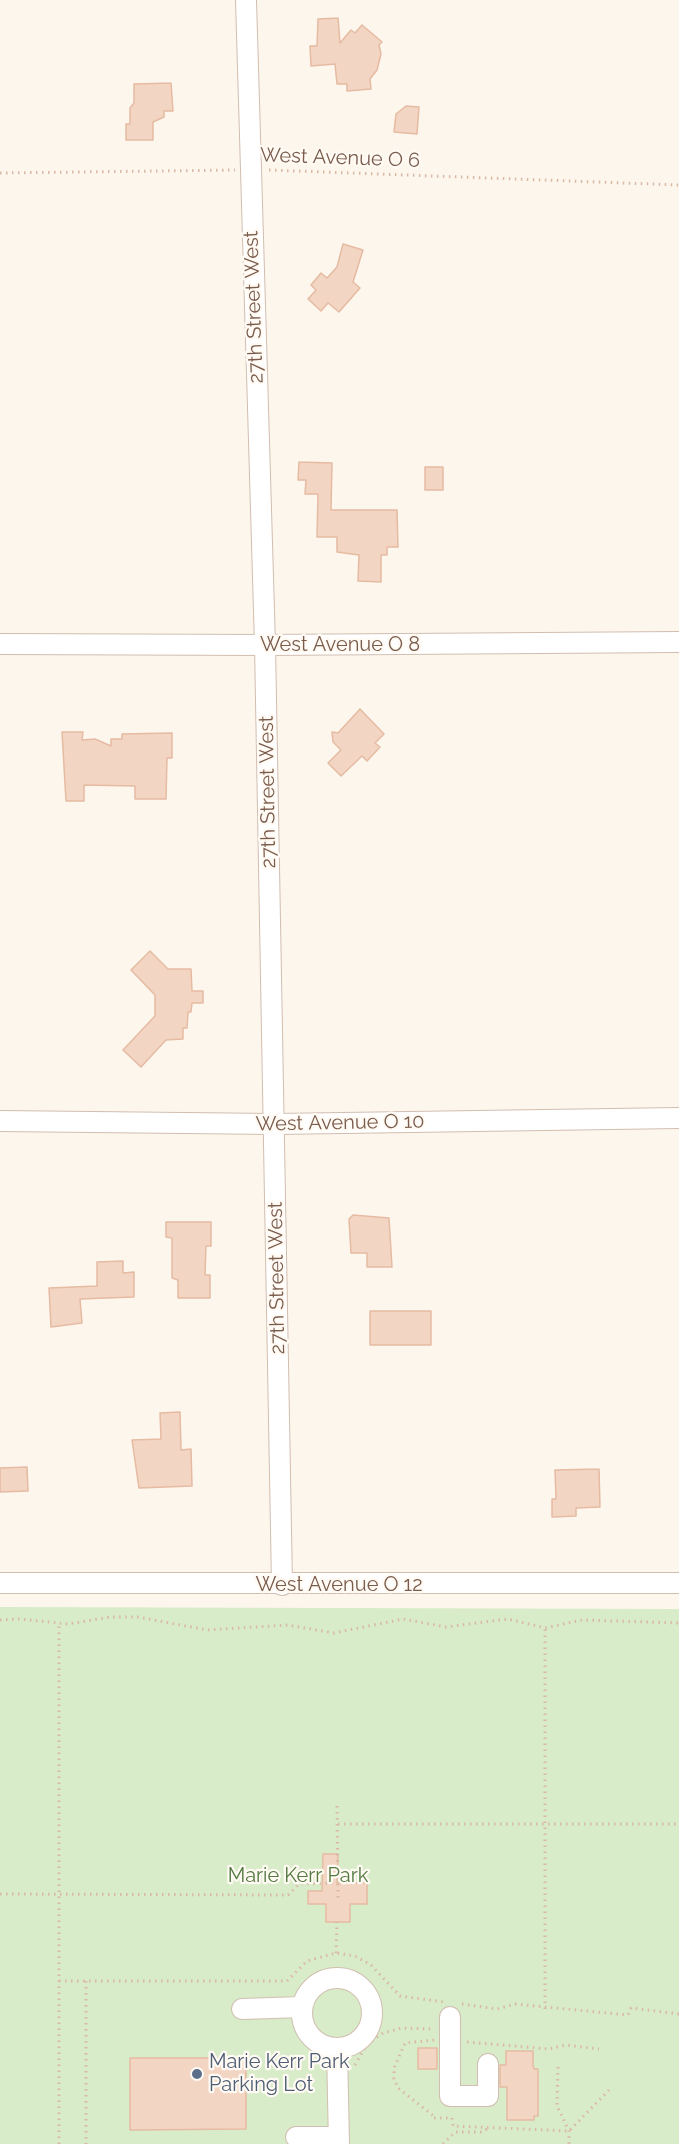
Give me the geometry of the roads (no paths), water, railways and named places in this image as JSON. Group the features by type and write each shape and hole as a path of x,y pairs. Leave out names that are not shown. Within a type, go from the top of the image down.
{"street":[{"name":"27th Street West","path":"246,0 249,170 265,645 282,1585"},
{"name":"West Avenue O 8","path":"0,644 679,642"},
{"name":"West Avenue O 10","path":"0,1121 275,1124 679,1118"},
{"name":"West Avenue O 12","path":"0,1583 282,1585 679,1583"},
{"path":"346,1978 366,1991 373,2013 366,2034 358,2042 337,2048 325,2046 307,2031 302,2007 306,1996 323,1980 346,1978"},
{"path":"242,2009 302,2007"},
{"path":"450,2017 450,2096 488,2096 488,2064"},
{"path":"296,2137 339,2141 337,2048"}],"place":[{"name":"Marie Kerr Park Parking Lot","path":"197,2074"}],"park label":[{"name":"Marie Kerr Park","path":"298,1876"}]}
